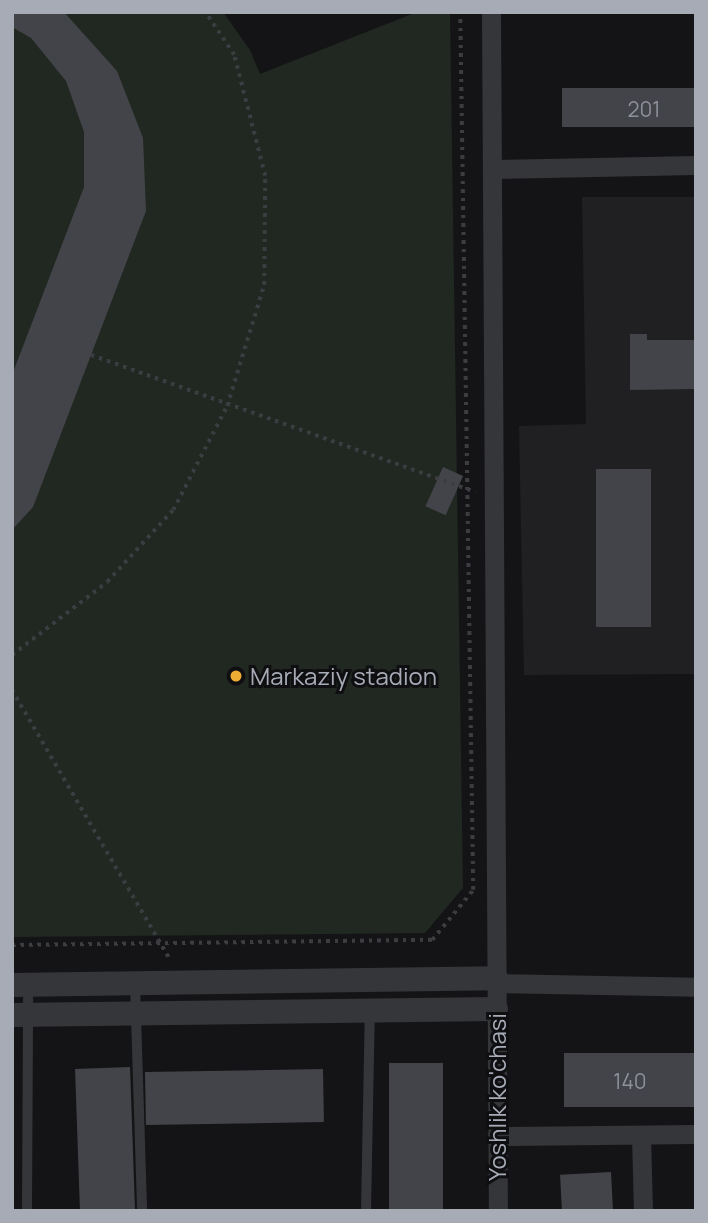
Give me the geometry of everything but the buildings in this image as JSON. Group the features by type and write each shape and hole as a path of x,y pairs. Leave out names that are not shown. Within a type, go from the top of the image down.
{"street":[{"name":"Yoshlik ko'chasi","path":"491,12 497,500 498,1211"},
{"path":"494,169 696,165"},
{"path":"20,985 496,980 696,987"},
{"path":"20,1015 496,1009"},
{"path":"497,1136 696,1134"},
{"path":"641,1135 643,1211"}],"lane":[{"path":"135,984 142,1211"},
{"path":"20,985 27,1211"},
{"path":"366,1211 370,1011"}],"path":[{"path":"12,655 107,582 173,510 227,406 264,285 265,176 234,55 205,12"},
{"path":"12,945 432,940 473,890 464,488 460,12"},
{"path":"91,355 227,406 497,500"},
{"path":"12,690 184,984"}],"shaded area":[{"name":"Markaziy stadion","path":"12,12 223,12 250,50 260,74 417,12 450,12 463,888 425,933 12,937"},
{"path":"582,197 696,197 696,674 524,675 519,426 586,424"}],"place":[{"name":"Markaziy stadion","path":"236,676"}]}
